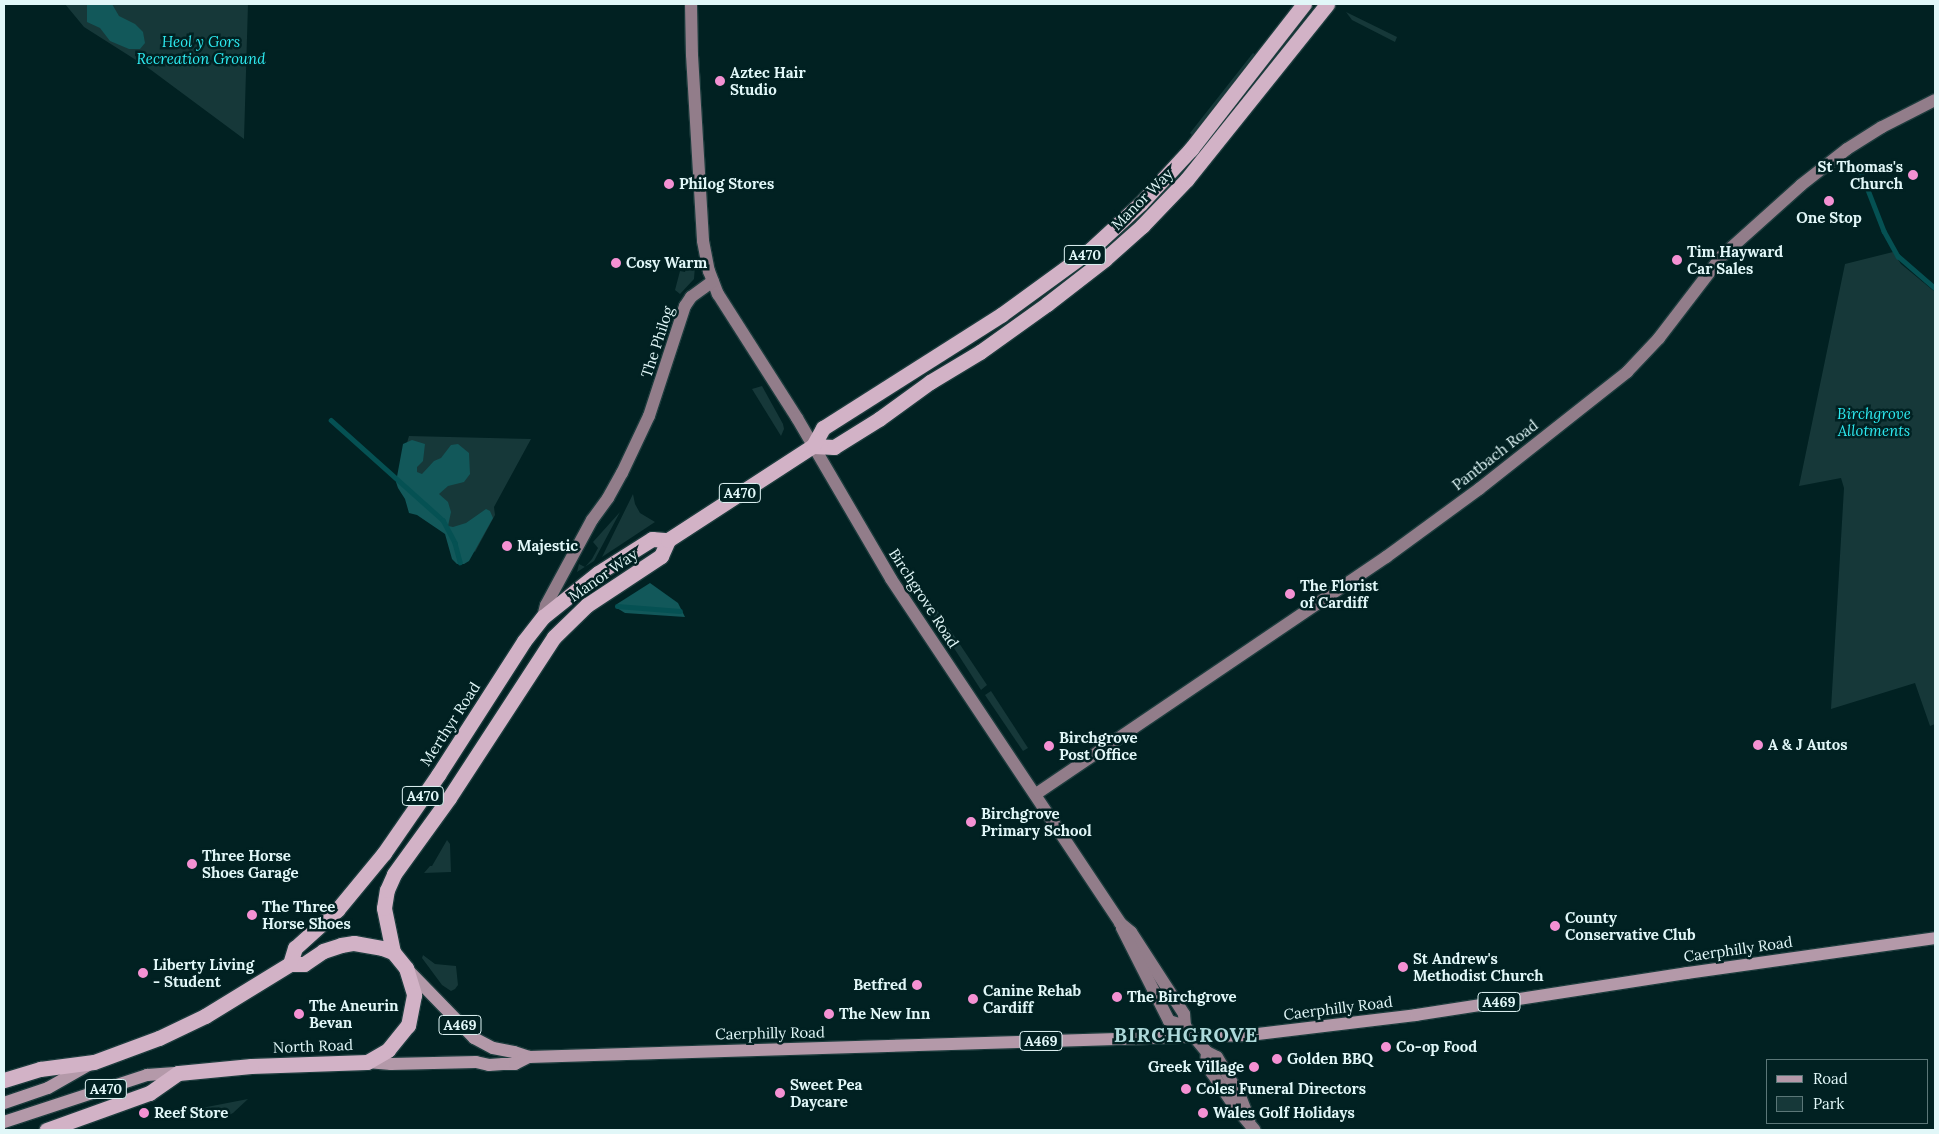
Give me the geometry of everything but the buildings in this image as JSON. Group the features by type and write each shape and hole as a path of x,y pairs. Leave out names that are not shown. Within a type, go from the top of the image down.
{"highway":[{"name":"Manor Way","path":"393,952 384,908 390,882 449,798 554,638 593,600 661,556 668,540 813,446 823,428 1019,304 1106,236 1191,149 1304,4"},
{"name":"Manor Way","path":"813,446 834,447 880,419 930,382 980,352 1105,259 1147,221 1187,179 1327,4"},
{"name":"Manor Way","path":"543,617 591,578 652,539 668,540"},
{"name":"Merthyr Road","path":"290,964 295,948 337,910 384,853 438,775 524,641 543,617"},
{"name":"A470","path":"94,1062 159,1038 197,1020 290,964 304,964 323,951 348,943 372,945 393,952"},
{"name":"North Road","path":"178,1073 251,1066 367,1062 388,1050 408,1025 414,995 406,968 393,952"},
{"path":"4,1080 40,1069 94,1062"},
{"path":"46,1130 149,1093 178,1073"}],"main road":[{"name":"Caerphilly Road","path":"406,968 474,1038 493,1048 529,1057 1250,1035 1416,1015 1935,938"},
{"name":"Caerphilly Road","path":"367,1062 391,1064 476,1062 489,1065 515,1064 529,1057"},
{"name":"A470","path":"4,1103 48,1088 94,1062"},
{"name":"North Road","path":"4,1122 147,1075 178,1073"}],"street":[{"path":"691,4 702,233 706,258 713,281"},
{"name":"Pantbach Road","path":"1036,794 1386,557 1486,484 1627,372 1659,338 1722,256 1801,184 1847,149 1875,131 1935,100"},
{"name":"Birchgrove Road","path":"713,281 725,307 797,418 891,579 1036,794 1120,923 1131,932 1184,1014 1185,1026 1207,1052 1217,1057 1224,1067 1240,1096 1252,1125"},
{"name":"The Philog","path":"543,617 546,605 592,520 608,498 649,416 684,306 692,296 713,281"}],"green space":[{"name":"Heol y Gors Recreation Ground","path":"65,4 248,4 244,139 147,67 84,27"},
{"path":"1346,12 1397,37 1395,42 1352,20"},
{"path":"1253,53 1256,55 1193,136 1190,133"},
{"name":"Birchgrove Allotments","path":"1893,252 1901,264 1935,292 1935,724 1930,726 1915,683 1831,709 1844,488 1841,478 1799,486 1845,264"},
{"path":"688,261 694,263 695,266 694,279 680,294 675,290 680,271 685,272"},
{"path":"762,386 783,424 784,429 781,436 752,389"},
{"path":"409,436 531,439 494,507 495,515 475,552 434,519 406,446"},
{"path":"633,494 635,504 640,513 655,522 602,557"},
{"path":"620,512 594,561 585,567 598,548 593,542"},
{"path":"579,564 585,567 577,572"},
{"path":"937,610 987,685 981,690 932,614"},
{"path":"991,691 1028,748 1023,751 985,695"},
{"path":"447,840 450,844 451,872 424,873 432,866"},
{"path":"423,955 435,964 456,966 458,985 455,989 451,991 442,985 422,958"},
{"path":"248,1099 233,1113 223,1118 206,1119 181,1112"}],"shaded area":[{"path":"87,4 112,4 119,16 135,24 143,32 145,43 140,49 129,49 110,41 100,28 87,22"},
{"path":"412,440 425,444 423,461 417,467 417,472 422,474 434,461 441,458 451,445 458,444 469,453 470,474 464,482 448,486 439,494 448,502 451,512 448,526 453,527 466,523 486,509 490,511 493,518 469,561 464,564 457,564 452,559 445,534 417,515 409,513 405,499 398,488 396,482 403,444"},
{"path":"650,583 678,603 685,617 625,613 617,608 617,604"}],"waterway":[{"path":"1858,164 1884,231 1898,256 1935,288"},
{"path":"331,420 443,520 455,543 460,562"},
{"path":"617,606 680,611"}],"place":[{"name":"Aztec Hair Studio","path":"720,81"},
{"name":"St Thomas's Church","path":"1913,175"},
{"name":"Philog Stores","path":"669,184"},
{"name":"One Stop","path":"1829,201"},
{"name":"Tim Hayward Car Sales","path":"1677,260"},
{"name":"Cosy Warm","path":"616,263"},
{"name":"Majestic","path":"507,546"},
{"name":"The Florist of Cardiff","path":"1290,594"},
{"name":"A & J Autos","path":"1758,745"},
{"name":"Birchgrove Post Office","path":"1049,746"},
{"name":"Birchgrove Primary School","path":"971,822"},
{"name":"Three Horse Shoes Garage","path":"192,864"},
{"name":"The Three Horse Shoes","path":"252,915"},
{"name":"County Conservative Club","path":"1555,926"},
{"name":"St Andrew's Methodist Church","path":"1403,967"},
{"name":"Liberty Living - Student","path":"143,973"},
{"name":"Betfred","path":"917,985"},
{"name":"The Birchgrove","path":"1117,997"},
{"name":"Canine Rehab Cardiff","path":"973,999"},
{"name":"The Aneurin Bevan","path":"299,1014"},
{"name":"The New Inn","path":"829,1014"},
{"name":"Co-op Food","path":"1386,1047"},
{"name":"Golden BBQ","path":"1277,1059"},
{"name":"Greek Village","path":"1254,1067"},
{"name":"Coles Funeral Directors","path":"1186,1089"},
{"name":"Sweet Pea Daycare","path":"780,1093"},
{"name":"Reef Store","path":"144,1113"},
{"name":"Wales Golf Holidays","path":"1203,1113"}],"district":[{"name":"BIRCHGROVE","path":"1186,1034"}]}
